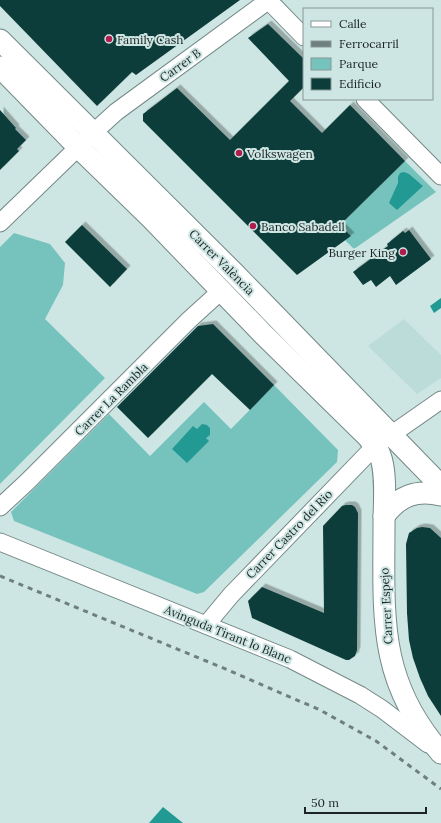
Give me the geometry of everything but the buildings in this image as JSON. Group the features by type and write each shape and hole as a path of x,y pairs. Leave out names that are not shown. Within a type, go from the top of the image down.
{"main road":[{"name":"Carrer València","path":"0,40 86,140 106,173 222,290 263,334 368,437 375,446"},
{"name":"Carrer València","path":"0,66 86,140 232,272 441,486"},
{"name":"Carrer Espejo","path":"375,446 382,461 384,492 383,603 388,649 404,698 421,729 441,753"},
{"path":"384,516 393,504 402,498 420,492 441,495"}],"street":[{"path":"269,0 303,36"},
{"name":"Carrer B","path":"0,223 86,140 142,92 269,0"},
{"path":"366,100 441,176"},
{"name":"Carrer La Rambla","path":"0,507 222,290"},
{"name":"Carrer Castro del Rio","path":"206,625 230,594 375,446 441,400"},
{"name":"Avinguda Tirant lo Blanc","path":"0,542 290,659 341,684 382,709 441,753"}],"shaded area":[{"path":"404,172 409,174 423,186 397,210 389,203 398,183 398,177 400,173"},
{"path":"441,298 441,308 434,313 430,306"},
{"path":"404,319 441,355 441,378 417,394 368,346"},
{"path":"202,424 207,425 210,428 210,435 206,438 209,441 187,463 172,449 193,426 197,429"},
{"path":"163,807 183,823 149,823"}],"green space":[{"path":"405,161 436,192 354,249 345,240 351,236 340,225"},
{"path":"14,233 50,244 65,263 63,285 45,319 105,378 0,484 0,247"},
{"path":"274,385 338,450 337,462 204,592 197,594 14,521 11,512 109,414 150,456 204,402 231,429"}],"railway":[{"path":"0,576 228,670 320,710 376,741 441,789"}],"place":[{"name":"Family Cash","path":"109,39"},
{"name":"Volkswagen","path":"239,153"},
{"name":"Banco Sabadell","path":"253,226"},
{"name":"Burger King","path":"403,252"}]}
